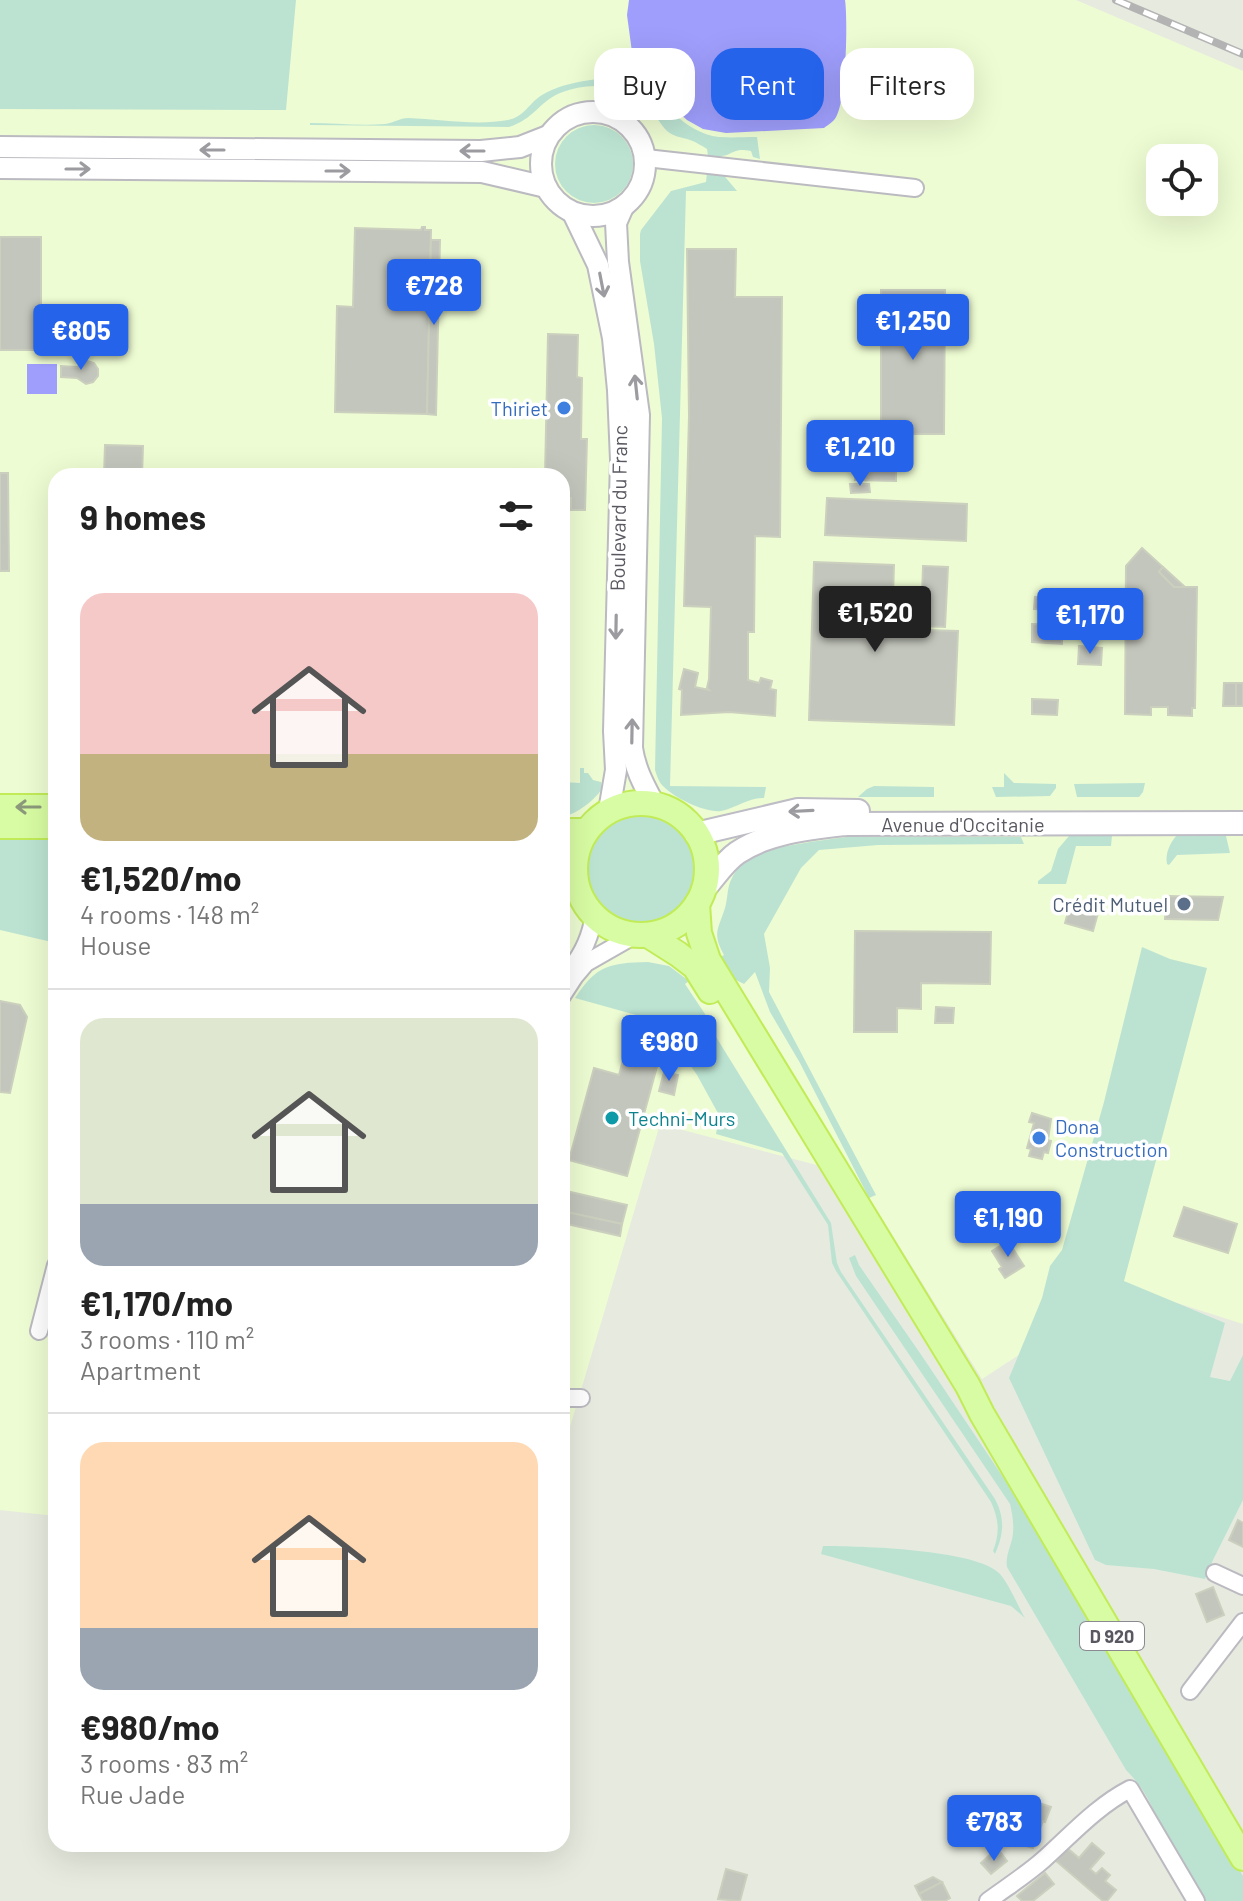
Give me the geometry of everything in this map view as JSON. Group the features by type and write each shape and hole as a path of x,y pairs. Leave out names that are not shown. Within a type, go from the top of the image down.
{"main road":[{"path":"570,866 576,854 574,831 628,804 654,804 680,816 696,834 706,859 700,897 689,914 676,925 641,935 612,928 594,915 570,874"},
{"path":"0,807 48,807"},
{"name":"Avenue d'Occitanie","path":"696,834 798,810 1243,812"},
{"name":"Avenue d'Occitanie","path":"700,897 736,854 769,838 803,829 846,824 1243,823"},
{"path":"0,826 48,826"},
{"name":"D 920","path":"700,897 699,933 708,960 968,1386 1243,1858"},
{"name":"D 920","path":"641,935 678,954 695,967 870,1249 963,1393 982,1414"}],"street":[{"path":"595,111 614,115 629,125 640,140 646,158 644,177 636,194 623,207 599,216 573,213 562,206 546,187 541,170 541,152 548,136 561,122 577,113 595,111"},
{"path":"0,147 481,151 520,147 548,136"},
{"path":"646,158 915,188"},
{"path":"0,168 482,172 546,187"},
{"name":"Boulevard du Franc","path":"623,207 616,223 618,262 639,415 632,748 640,777 654,804"},
{"name":"Boulevard du Franc","path":"573,213 598,265 613,338 618,390 621,460 614,731 616,770 609,811"},
{"path":"570,970 584,949 594,915"},
{"path":"570,984 586,963 641,935"},
{"path":"39,1331 48,1307"},
{"path":"570,1398 581,1398"},
{"path":"1215,1573 1243,1586"},
{"path":"1190,1691 1243,1622"},
{"path":"988,1901 1041,1862 1085,1821 1130,1789 1196,1901"}],"shaded area":[{"path":"0,0 1076,0 1243,71 1243,1324 1124,1286 982,1379 855,1175 660,1124 570,1427 570,468 48,468 48,1515 0,1510"},
{"path":"0,0 296,0 286,110 0,109"},
{"path":"629,0 845,0 846,48 840,48 840,106 836,117 824,128 726,133 703,129 687,120 695,120 695,48 631,48 627,15"},
{"path":"594,80 594,86 560,93 525,120 509,127 310,125 385,124 408,118 496,122 518,116 552,90"},
{"path":"659,120 682,120 706,134 719,137 757,137 760,159 753,157 751,151 744,150 725,156 708,156 707,149 667,131"},
{"path":"594,125 609,128 621,137 630,149 633,164 630,179 621,191 609,200 594,203 579,200 567,191 558,179 555,164 558,149 567,137 579,128"},
{"path":"707,172 721,172 737,191 686,191 670,786 766,787 764,798 721,811 699,807 675,796 661,784 655,770 662,418 640,261 641,230 671,191 706,182"},
{"path":"27,364 57,364 57,394 27,394"},
{"path":"580,768 584,768 584,773 601,782 602,789 594,799 570,815 570,782 580,783"},
{"path":"1004,773 1014,783 1056,784 1056,788 1050,796 996,797 992,787 1004,787"},
{"path":"1145,783 1139,797 1077,797 1074,784"},
{"path":"874,786 934,787 934,797 858,797"},
{"path":"640,816 661,820 679,832 691,850 695,871 691,892 679,910 661,922 640,926 619,922 601,910 589,892 585,871 589,850 601,832 619,820"},
{"path":"1177,835 1226,836 1230,853 1177,855 1169,865 1167,852"},
{"path":"1069,836 1112,836 1111,846 1076,846 1066,884 1038,884 1051,871 1058,849"},
{"path":"847,837 1021,837 1024,844 878,845 819,850 801,868 764,934 770,968 769,992 876,1195 869,1198 800,1063 770,1012 755,972 744,984 734,979 717,959 724,955 717,932 729,885 743,862 777,848"},
{"path":"0,840 48,840 48,941 0,930"},
{"path":"1142,947 1170,959 1207,968 1124,1281 1225,1323 1210,1377 1230,1381 1243,1355 1243,1500 1205,1579 1154,1569 1106,1565 1095,1560 1009,1378 1042,1298 1050,1266 1062,1250 1104,1102"},
{"path":"648,962 669,966 689,981 685,984 713,1032 831,1223 841,1272 995,1499 1002,1526 995,1554 998,1526 991,1502 836,1271 832,1263 828,1225 782,1153 716,1134 719,1115 679,1049 673,1048 668,1066 627,1052 636,1015 575,998 597,972 605,968 623,963"},
{"path":"855,1255 1029,1516 1243,1876 1243,1901 1204,1901 1144,1793 1126,1770 1007,1567 1013,1529 1010,1504 856,1276 849,1258"},
{"path":"823,1546 916,1551 968,1559 1000,1574 1025,1618 1011,1606 821,1554"}],"building":[{"path":"422,227 431,230 427,414 335,412 337,306 353,307 355,228 421,230"},
{"path":"0,237 41,237 41,350 0,350"},
{"path":"431,240 440,240 436,415 427,414"},
{"path":"687,249 736,249 735,297 782,297 780,537 755,536 754,632 748,632 748,680 759,683 761,678 772,681 770,689 776,690 775,716 729,712 681,715 682,690 679,689 684,669 698,673 695,687 709,690 711,607 684,606 689,416"},
{"path":"881,290 945,290 944,434 881,434"},
{"name":"Thiriet","path":"548,334 578,335 577,377 582,378 581,439 587,439 585,510 571,510 570,468 545,468"},
{"path":"87,361 94,363 98,369 98,376 93,382 86,384 77,378 61,377 61,366 77,367"},
{"path":"105,445 143,446 142,468 104,468"},
{"path":"856,468 896,469 896,481 855,480"},
{"path":"0,473 8,473 9,571 0,571"},
{"path":"850,484 869,484 870,492 851,493"},
{"path":"827,498 967,504 966,541 825,535"},
{"path":"1142,548 1163,567 1159,572 1174,587 1197,587 1195,708 1192,708 1192,716 1168,715 1168,707 1151,707 1151,715 1125,714 1126,566"},
{"path":"814,562 894,565 892,629 958,631 954,725 809,720"},
{"path":"923,566 948,567 945,627 921,626"},
{"path":"1163,567 1185,587 1174,587 1159,572"},
{"path":"1035,597 1057,597 1056,610 1034,609"},
{"path":"1032,624 1062,625 1062,644 1032,642"},
{"path":"1079,646 1102,648 1101,665 1078,664"},
{"path":"1224,683 1236,683 1236,706 1223,706"},
{"path":"1236,683 1243,683 1243,706 1236,706"},
{"path":"1032,699 1058,700 1057,715 1032,714"},
{"path":"1166,896 1223,897 1218,920 1165,919"},
{"path":"1070,905 1098,913 1093,931 1065,923"},
{"path":"855,931 991,932 990,984 921,983 921,1009 897,1008 897,1032 854,1032"},
{"path":"0,1001 20,1005 27,1017 10,1093 0,1092"},
{"path":"936,1007 954,1008 953,1023 935,1023"},
{"name":"Techni-Murs","path":"636,1057 658,1063 627,1176 570,1160 594,1068 619,1075 623,1060 634,1064"},
{"path":"664,1072 678,1075 674,1095 659,1091"},
{"name":"Dona Construction","path":"1032,1113 1051,1119 1048,1140 1051,1141 1048,1153 1044,1152 1042,1159 1029,1156 1031,1149 1027,1148 1034,1123 1029,1122"},
{"path":"570,1192 627,1205 622,1224 570,1213"},
{"path":"1184,1207 1237,1224 1228,1253 1174,1236"},
{"path":"570,1213 622,1224 620,1236 570,1225"},
{"path":"1008,1241 1024,1266 1005,1278 992,1251"},
{"path":"1238,1520 1243,1523 1243,1547 1229,1540"},
{"path":"1213,1587 1224,1615 1207,1622 1196,1594"},
{"path":"1029,1800 1051,1807 1038,1834 1015,1828 1007,1822 1014,1808 1024,1809"},
{"path":"1015,1828 1038,1834 1033,1848 1010,1841"},
{"path":"1092,1843 1104,1853 1090,1869 1096,1874 1102,1868 1110,1875 1105,1881 1116,1890 1107,1901 1103,1901 1056,1861 1067,1848 1079,1858"},
{"path":"992,1853 996,1857 1001,1853 1007,1861 991,1874 981,1863"},
{"path":"726,1869 747,1875 740,1901 718,1899"},
{"path":"1045,1873 1054,1884 1033,1901 1022,1901 1017,1896"},
{"path":"933,1877 942,1882 919,1894 915,1886"},
{"path":"942,1882 950,1898 945,1901 923,1901 919,1894"}],"railway":[{"path":"1116,0 1243,54"}],"place":[{"name":"Thiriet","path":"564,408"},
{"name":"Crédit Mutuel","path":"1184,904"},
{"name":"Techni-Murs","path":"612,1118"},
{"name":"Dona Construction","path":"1039,1138"}]}
